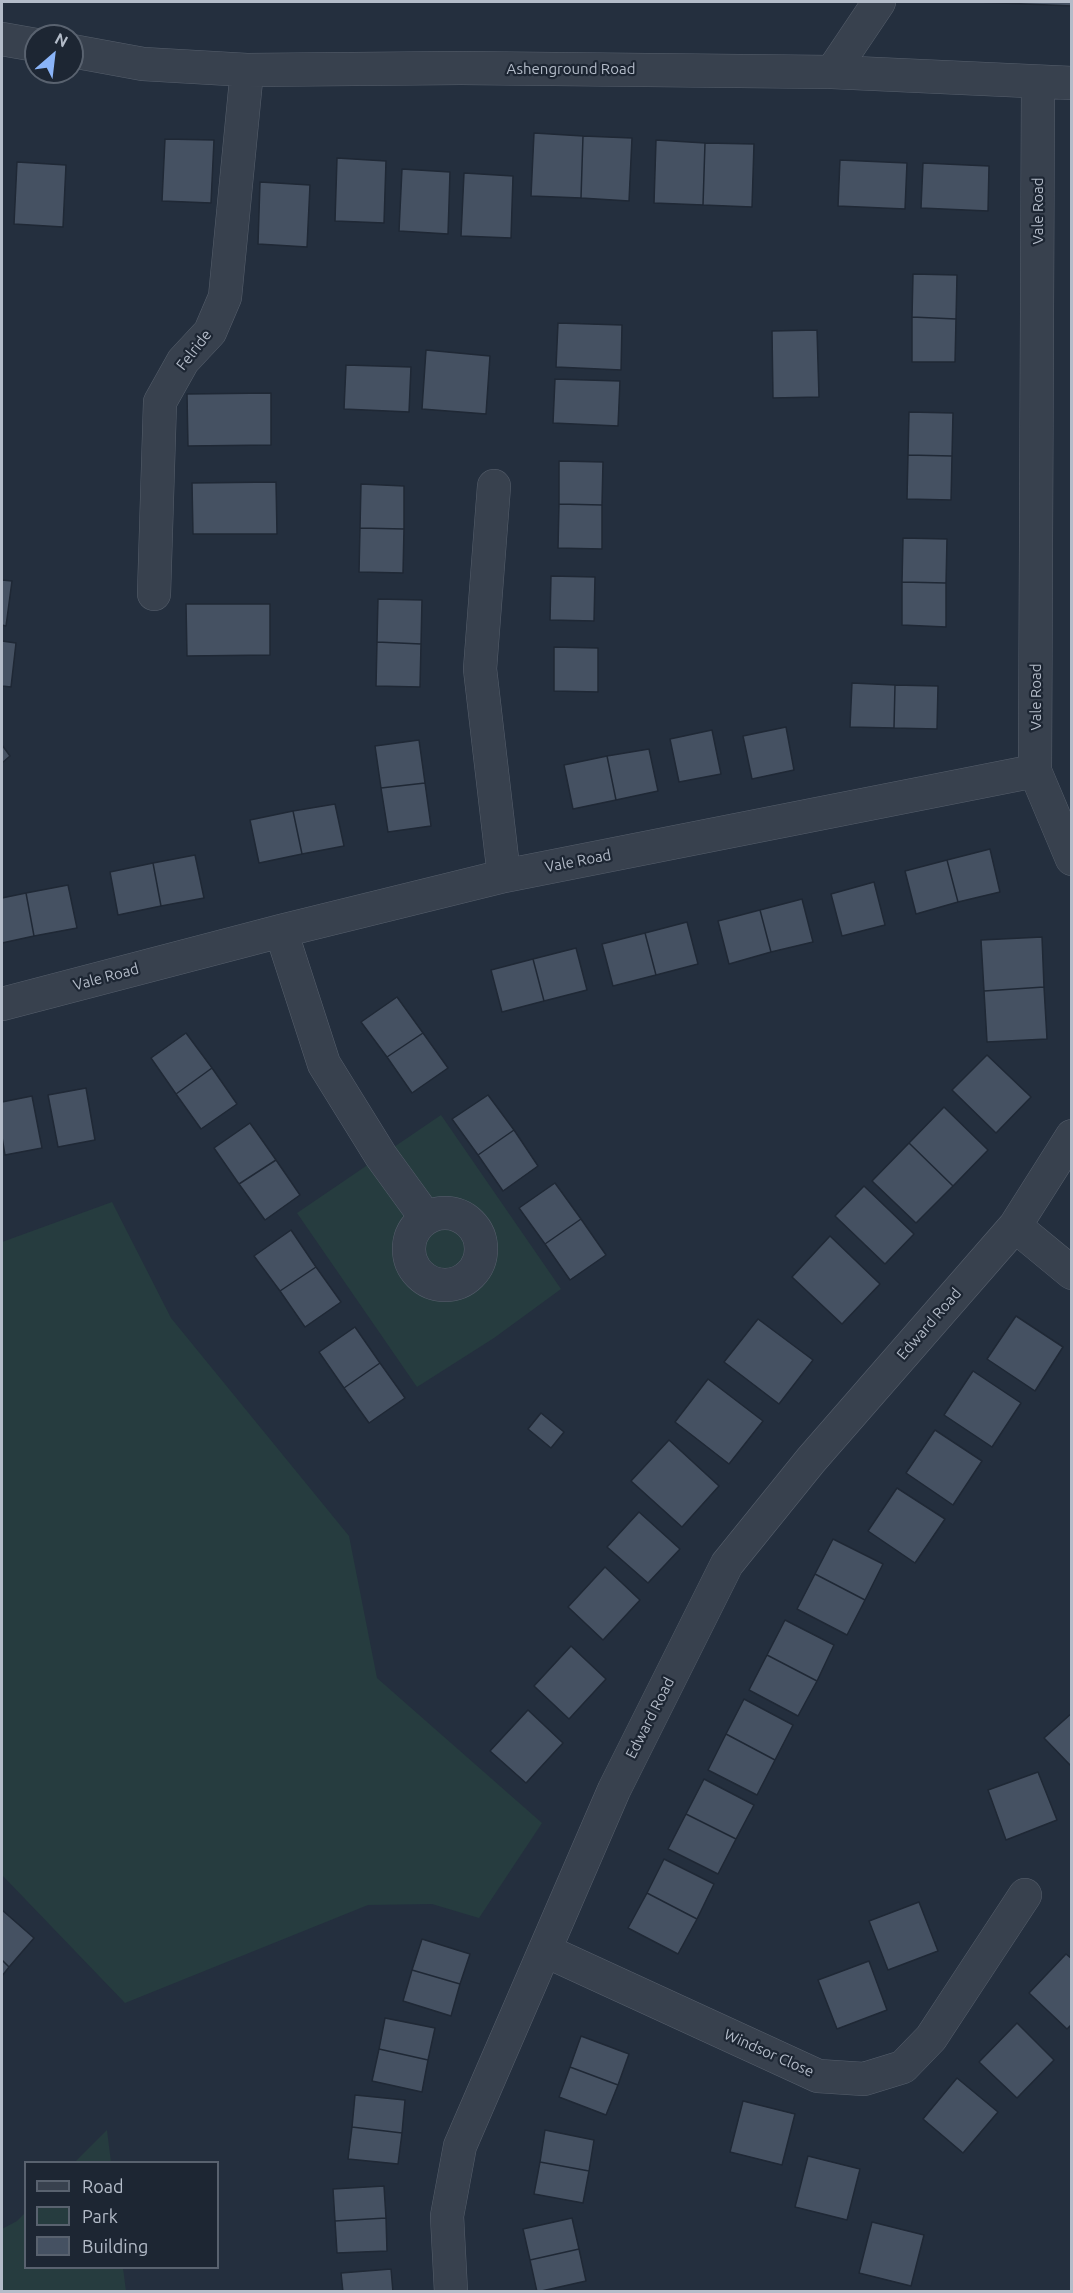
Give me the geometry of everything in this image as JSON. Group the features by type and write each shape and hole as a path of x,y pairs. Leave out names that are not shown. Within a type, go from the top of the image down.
{"street":[{"path":"832,72 879,2"},
{"path":"2,39 24,43"},
{"name":"Ashenground Road","path":"84,53 143,64 248,70 473,68 832,72 1071,83"},
{"name":"Felride","path":"154,594 160,402 183,361 210,332 225,297 248,70"},
{"name":"Vale Road","path":"2,1004 281,931 504,876 1035,771 1038,82"},
{"path":"494,486 480,669 504,876"},
{"path":"1035,771 1071,859"},
{"path":"281,931 324,1064 381,1156 426,1218"},
{"name":"Edward Road","path":"451,2292 447,2216 460,2146 614,1790 727,1564 811,1460 1015,1226 1071,1136"},
{"path":"1015,1226 1071,1273"},
{"name":"Windsor Close","path":"546,1951 818,2076 864,2079 903,2067 931,2038 1025,1895"}],"green space":[{"path":"441,1115 561,1289 494,1338 417,1387 297,1213"},
{"path":"112,1202 171,1318 349,1536 377,1678 542,1823 479,1918 432,1904 368,1905 125,2003 2,1875 2,1242"},
{"path":"107,2130 111,2161 76,2161"},
{"path":"24,2214 24,2269 123,2269 126,2291 2,2291 2,2229 17,2221"}],"building":[{"path":"978,2 1072,2 1072,6"},
{"path":"534,133 583,136 581,198 531,196"},
{"path":"583,136 632,138 629,201 581,198"},
{"path":"165,139 214,140 211,203 162,201"},
{"path":"656,140 705,143 703,205 654,203"},
{"path":"705,143 754,144 752,207 703,205"},
{"path":"337,158 386,161 384,223 335,221"},
{"path":"840,160 907,163 905,209 838,206"},
{"path":"17,162 66,165 63,227 14,224"},
{"path":"923,163 989,166 988,211 921,208"},
{"path":"402,169 450,172 448,234 399,231"},
{"path":"464,173 513,176 511,238 461,236"},
{"path":"260,182 310,185 307,247 258,244"},
{"path":"913,274 957,275 956,319 912,317"},
{"path":"912,317 956,319 955,362 912,362"},
{"path":"558,323 622,325 621,370 556,367"},
{"path":"817,330 819,397 773,398 772,331"},
{"path":"426,350 490,356 486,414 422,409"},
{"path":"346,365 411,367 409,412 344,409"},
{"path":"555,379 620,381 618,426 553,423"},
{"path":"271,393 271,445 188,446 187,394"},
{"path":"909,412 953,413 952,456 908,455"},
{"path":"908,455 952,456 951,500 907,499"},
{"path":"559,461 603,462 602,505 559,504"},
{"path":"276,482 277,534 193,534 192,483"},
{"path":"361,484 404,486 404,529 360,528"},
{"path":"559,504 602,505 602,549 558,548"},
{"path":"360,528 404,529 403,573 359,572"},
{"path":"903,538 947,539 946,583 902,582"},
{"path":"551,576 595,577 594,621 550,620"},
{"path":"2,580 12,581 6,626 2,625"},
{"path":"902,582 946,583 946,627 902,625"},
{"path":"378,599 422,600 421,644 377,642"},
{"path":"186,604 270,604 270,655 187,656"},
{"path":"2,641 16,643 11,687 2,686"},
{"path":"377,642 421,644 420,687 376,686"},
{"path":"554,647 598,648 598,692 554,691"},
{"path":"852,683 895,685 894,728 850,727"},
{"path":"895,685 938,686 937,729 894,728"},
{"path":"786,727 794,770 752,779 743,736"},
{"path":"712,730 721,774 679,782 670,739"},
{"path":"419,740 425,783 381,788 375,746"},
{"path":"2,745 10,756 2,763"},
{"path":"649,749 658,791 616,800 607,756"},
{"path":"607,756 616,800 573,809 564,765"},
{"path":"425,783 431,826 388,832 381,788"},
{"path":"335,804 344,846 302,854 293,811"},
{"path":"293,811 302,854 259,863 250,820"},
{"path":"990,849 1000,892 958,902 947,860"},
{"path":"195,855 204,898 161,906 153,863"},
{"path":"947,860 958,902 916,914 905,871"},
{"path":"153,863 161,906 118,915 110,872"},
{"path":"874,882 885,925 842,936 831,894"},
{"path":"68,885 77,928 34,936 26,893"},
{"path":"26,893 34,936 2,943 2,898"},
{"path":"802,899 813,942 771,952 760,910"},
{"path":"760,910 771,952 729,964 718,921"},
{"path":"687,922 698,964 656,975 645,933"},
{"path":"645,933 656,975 613,986 602,944"},
{"path":"1042,937 1044,987 984,991 981,940"},
{"path":"576,948 587,990 544,1001 533,959"},
{"path":"533,959 544,1001 502,1012 491,970"},
{"path":"1044,987 1047,1039 987,1042 984,991"},
{"path":"397,997 423,1033 387,1057 361,1022"},
{"path":"186,1033 212,1068 176,1094 151,1058"},
{"path":"423,1033 448,1068 412,1093 387,1057"},
{"path":"987,1055 1031,1097 996,1133 952,1090"},
{"path":"212,1068 237,1104 201,1129 176,1094"},
{"path":"86,1088 95,1140 58,1147 48,1095"},
{"path":"488,1095 514,1130 478,1155 452,1119"},
{"path":"32,1096 42,1148 5,1155 2,1137 2,1102"},
{"path":"944,1107 988,1150 953,1186 909,1143"},
{"path":"250,1123 276,1160 239,1184 214,1148"},
{"path":"514,1130 538,1166 503,1191 478,1155"},
{"path":"909,1143 953,1186 916,1223 872,1181"},
{"path":"276,1160 300,1195 265,1220 239,1184"},
{"path":"555,1183 581,1219 545,1244 519,1208"},
{"path":"864,1186 914,1234 885,1264 835,1216"},
{"path":"581,1219 606,1255 570,1280 545,1244"},
{"path":"291,1230 316,1267 280,1291 254,1256"},
{"path":"830,1236 880,1284 842,1324 792,1277"},
{"path":"316,1267 341,1302 305,1327 280,1291"},
{"path":"1016,1316 1063,1347 1035,1391 987,1359"},
{"path":"758,1319 813,1360 779,1404 724,1362"},
{"path":"355,1327 380,1363 344,1388 319,1352"},
{"path":"380,1363 405,1398 369,1423 344,1388"},
{"path":"973,1371 1021,1403 992,1447 944,1415"},
{"path":"708,1379 763,1421 729,1464 675,1422"},
{"path":"541,1413 564,1432 551,1448 528,1429"},
{"path":"935,1430 982,1461 953,1505 906,1473"},
{"path":"669,1440 719,1486 682,1527 631,1481"},
{"path":"897,1488 945,1519 915,1563 868,1531"},
{"path":"639,1512 680,1549 648,1583 607,1547"},
{"path":"833,1539 883,1564 865,1600 815,1574"},
{"path":"605,1567 640,1600 603,1640 568,1607"},
{"path":"815,1574 865,1600 847,1635 797,1609"},
{"path":"785,1620 834,1645 817,1681 767,1655"},
{"path":"571,1646 606,1679 569,1719 534,1686"},
{"path":"767,1655 817,1681 798,1716 749,1690"},
{"path":"744,1699 793,1725 775,1760 726,1734"},
{"path":"528,1710 563,1743 526,1783 490,1751"},
{"path":"1072,1713 1072,1767 1044,1738"},
{"path":"726,1734 775,1760 757,1795 708,1770"},
{"path":"1038,1772 1057,1820 1006,1840 988,1790"},
{"path":"704,1779 754,1805 736,1839 686,1814"},
{"path":"686,1814 736,1839 718,1874 668,1849"},
{"path":"664,1859 714,1884 697,1919 647,1893"},
{"path":"647,1893 697,1919 678,1954 628,1928"},
{"path":"919,1902 938,1951 888,1970 869,1921"},
{"path":"2,1910 34,1938 9,1967 2,1960"},
{"path":"422,1939 470,1954 460,1984 412,1970"},
{"path":"1066,1954 1072,1959 1072,2024 1067,2029 1029,1993"},
{"path":"2,1960 9,1967 2,1976"},
{"path":"869,1961 887,2010 837,2029 818,1980"},
{"path":"412,1970 460,1984 451,2016 403,2001"},
{"path":"385,2018 435,2028 428,2060 379,2049"},
{"path":"1017,2023 1054,2060 1017,2098 979,2062"},
{"path":"581,2036 629,2054 618,2085 570,2067"},
{"path":"379,2049 428,2060 422,2092 372,2081"},
{"path":"570,2067 618,2085 606,2115 559,2097"},
{"path":"957,2078 998,2112 963,2153 923,2119"},
{"path":"355,2095 405,2100 402,2133 352,2127"},
{"path":"743,2101 795,2114 782,2165 730,2152"},
{"path":"352,2127 402,2133 398,2164 348,2159"},
{"path":"545,2130 594,2140 589,2171 540,2162"},
{"path":"808,2156 860,2169 847,2220 795,2207"},
{"path":"540,2162 589,2171 583,2203 534,2194"},
{"path":"384,2186 386,2218 335,2221 333,2189"},
{"path":"386,2218 387,2251 337,2253 335,2221"},
{"path":"572,2218 579,2249 530,2260 523,2229"},
{"path":"872,2222 924,2235 911,2286 859,2273"},
{"path":"579,2249 586,2281 537,2292 530,2260"},
{"path":"391,2269 393,2292 343,2292 341,2273"}]}
